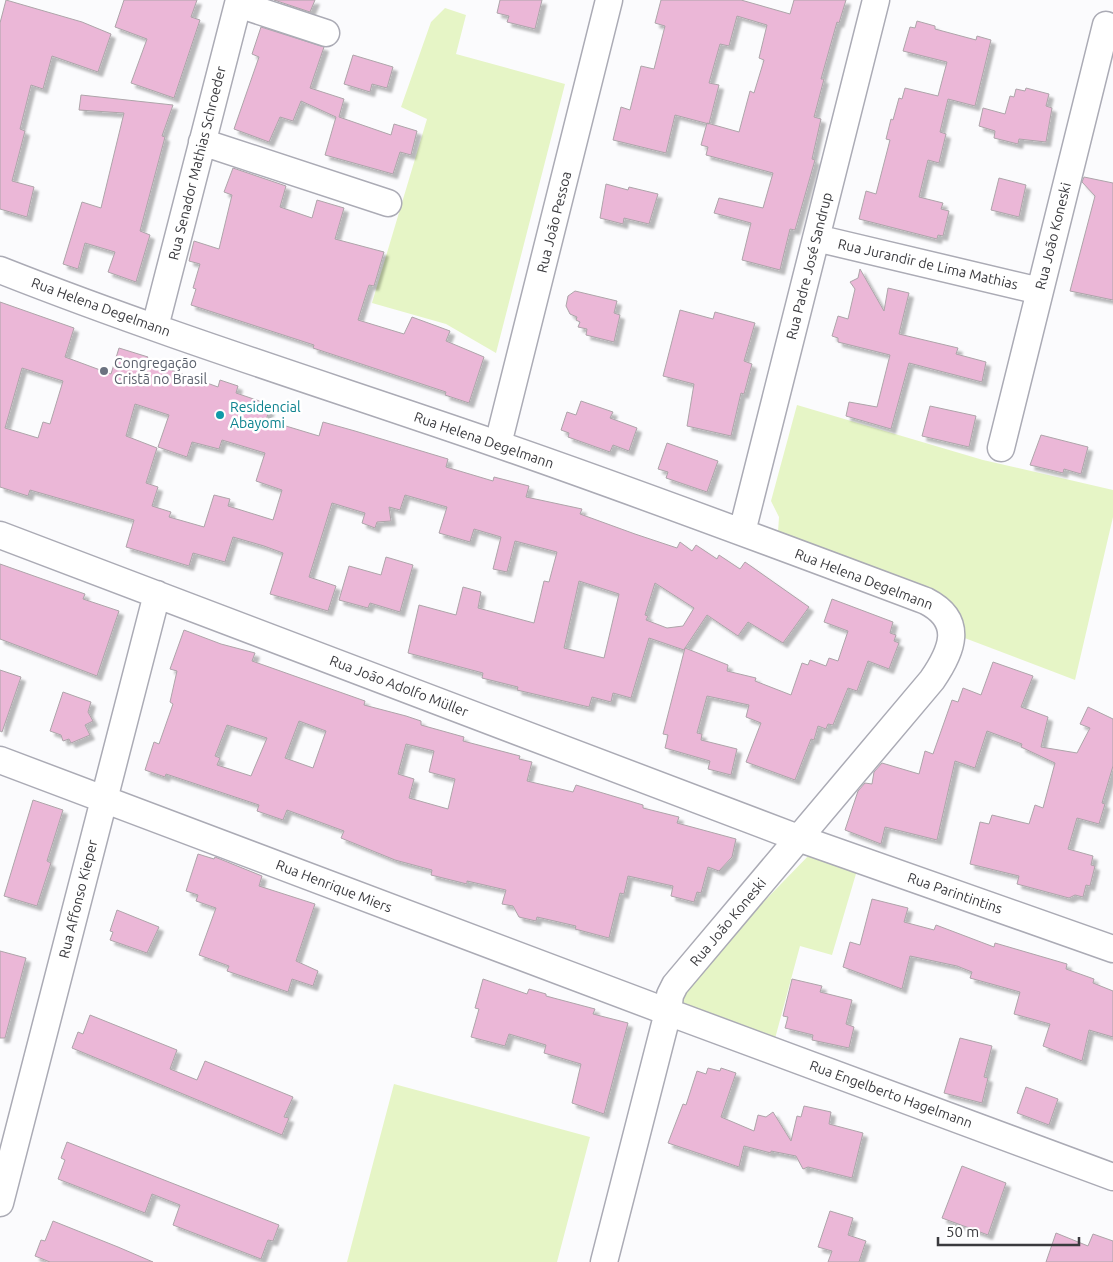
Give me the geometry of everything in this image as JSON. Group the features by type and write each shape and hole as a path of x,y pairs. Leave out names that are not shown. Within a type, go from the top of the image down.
{"street":[{"name":"Rua João Pessoa","path":"498,444 609,0"},
{"name":"Rua Padre José Sandrup","path":"742,532 876,0"},
{"path":"239,2 326,33"},
{"name":"Rua Senador Mathias Schroeder","path":"155,327 239,2"},
{"name":"Rua João Koneski","path":"1000,448 1106,25"},
{"path":"202,142 388,203"},
{"name":"Rua Jurandir de Lima Mathias","path":"816,238 1040,291"},
{"name":"Rua Helena Degelmann","path":"0,270 96,308 498,444 926,601 945,614 952,632"},
{"name":"Rua João Adolfo Müller","path":"0,535 798,838"},
{"name":"Rua Affonso Kieper","path":"0,1203 157,594"},
{"name":"Rua João Koneski","path":"604,1262 668,1012 670,995 675,985 932,680 950,649 952,632"},
{"name":"Rua Henrique Miers","path":"0,760 668,1012"},
{"name":"Rua Parintintins","path":"798,838 1112,945"},
{"name":"Rua Engelberto Hagelmann","path":"668,1012 1113,1177"}],"green space":[{"path":"445,8 466,15 456,54 565,84 496,353 446,324 372,303 427,119 401,107 431,22"},
{"path":"797,405 983,460 1113,490 1113,517 1075,680 962,637 958,620 778,532 779,517 771,501"},
{"path":"813,851 858,867 832,955 800,946 773,1046 687,1013 680,995 686,982"},
{"path":"394,1084 590,1137 557,1262 347,1262"}],"building":[{"path":"6,0 82,22 111,34 98,72 52,56 43,89 31,85 20,129 25,131 12,181 34,187 27,217 0,209 0,23"},
{"path":"124,0 197,0 191,17 200,20 174,98 131,83 147,39 115,27"},
{"path":"274,0 315,0 310,12"},
{"path":"500,0 542,0 535,29 507,22 509,16 497,13"},
{"path":"661,0 741,0 790,14 794,0 846,0 839,23 837,22 821,79 824,79 814,117 821,119 812,159 815,160 795,230 790,229 780,270 742,260 751,223 714,213 719,198 763,208 773,173 706,155 708,147 701,145 707,123 675,115 666,153 613,140 621,107 630,110 641,66 654,69 665,26 655,23","holes":["737,16 767,25 759,58 764,60 754,93 750,91 739,132 709,124 719,85 709,83 720,44 729,46"]},
{"path":"917,21 935,26 935,29 976,40 977,36 991,40 975,106 948,99 940,132 946,134 939,163 928,160 919,197 943,203 941,209 949,211 943,236 938,235 937,239 859,219 866,191 876,194 890,140 886,139 891,119 893,120 899,98 902,99 905,88 938,96 947,62 903,51 910,27 915,28"},
{"path":"261,27 324,47 310,88 344,99 339,117 391,135 394,124 417,131 411,155 400,152 393,174 325,155 336,117 301,101 293,121 280,117 269,142 234,129 259,57 252,54"},
{"path":"353,55 393,67 387,88 372,84 370,92 344,84"},
{"path":"1026,88 1049,94 1046,106 1052,108 1046,142 1019,139 1018,144 994,138 995,131 979,126 983,108 1005,114 1010,96 1014,97 1016,89 1025,91"},
{"path":"81,95 173,105 162,136 165,137 140,231 150,235 136,282 108,272 115,252 85,243 78,269 63,264 82,202 101,208 124,113 79,110"},
{"path":"233,168 286,186 280,207 312,218 317,200 344,208 335,239 384,252 374,286 369,285 358,320 404,334 412,317 450,331 446,341 484,357 469,403 445,395 446,392 313,348 314,345 191,305 196,289 193,288 200,264 189,261 194,241 219,249 232,195 224,192"},
{"path":"1084,177 1113,183 1113,300 1070,291 1095,196 1082,182"},
{"path":"999,178 1026,185 1019,217 991,210"},
{"path":"606,184 628,190 629,187 658,194 649,224 624,218 623,224 600,218"},
{"path":"860,269 884,311 888,288 909,293 899,334 958,348 956,354 986,362 982,382 909,363 891,429 846,416 849,402 877,407 890,355 838,342 838,338 832,336 838,316 848,319 855,289 850,282 858,278"},
{"path":"575,291 617,301 614,313 620,315 614,342 586,335 587,329 578,327 580,322 576,320 577,317 570,314 566,306 568,296"},
{"path":"0,302 74,328 65,357 111,374 119,348 148,357 146,361 218,387 220,380 238,386 236,393 271,405 266,420 319,436 323,422 448,459 446,467 493,481 494,477 529,486 526,497 582,509 580,514 677,548 680,542 692,551 696,545 717,559 719,555 740,569 745,562 809,607 783,643 748,622 738,636 707,615 684,650 649,638 631,698 613,693 611,702 592,697 589,707 517,690 518,687 482,678 483,673 408,653 419,605 456,615 463,587 481,592 478,608 534,623 544,581 549,582 557,552 515,541 507,572 493,569 501,537 474,529 470,542 439,533 447,507 405,495 400,510 389,507 391,521 377,522 375,528 362,523 365,513 332,503 309,577 336,586 328,611 270,594 283,553 233,537 225,562 193,553 189,566 126,547 134,520 30,490 28,496 0,487","holes":["22,368 63,381 50,424 43,422 38,438 5,428","135,404 169,415 158,447 187,457 192,442 219,449 222,440 265,453 256,481 282,490 273,520 228,506 230,499 214,495 204,527 169,517 171,512 152,506 158,487 146,483 157,448 126,436","579,581 619,594 604,658 564,648","655,583 694,608 683,626 667,628 646,620 648,616 645,615"]},
{"path":"680,310 713,319 715,312 755,323 744,361 752,364 744,394 741,393 731,436 687,426 694,384 663,376"},
{"path":"581,401 613,412 610,418 637,428 629,451 613,445 610,452 568,437 569,433 561,430 567,412 576,415"},
{"path":"930,406 976,416 969,447 922,436"},
{"path":"1041,435 1088,447 1081,474 1064,469 1063,473 1030,465"},
{"path":"667,443 718,461 707,492 666,478 668,472 658,469"},
{"path":"386,557 413,565 400,612 370,603 368,608 339,600 349,566 381,575"},
{"path":"0,564 85,594 83,599 119,611 97,676 0,639"},
{"path":"832,599 893,622 890,633 896,635 894,641 899,643 889,669 868,661 857,691 848,688 833,725 828,724 826,729 818,726 814,740 811,739 795,780 746,762 761,723 746,717 749,705 707,696 697,733 702,734 701,740 737,749 731,775 708,769 710,761 665,748 668,735 663,734 685,648 728,665 727,671 756,678 755,681 791,695 802,663 808,665 810,660 826,666 829,658 838,661 848,631 824,622"},
{"path":"184,630 221,644 255,653 252,661 365,701 364,705 421,721 421,725 464,737 463,741 520,756 519,759 532,762 527,781 573,792 576,785 643,805 643,808 679,817 677,823 736,839 732,857 719,871 708,867 701,893 697,892 694,902 671,896 673,886 628,876 624,894 620,893 609,938 575,929 576,926 537,917 536,921 519,917 513,906 502,904 506,890 467,881 467,884 431,875 432,870 395,860 341,838 344,831 287,810 283,820 257,811 259,805 166,774 165,777 145,770 154,742 159,744 173,704 170,702 177,671 170,669","holes":["299,721 326,731 313,768 285,758","227,725 267,738 251,776 217,765 220,758 215,756","406,744 434,751 429,772 455,779 448,809 409,798 414,779 398,774"]},
{"path":"993,662 1033,676 1021,707 1048,717 1041,747 1077,753 1090,728 1080,724 1088,707 1113,719 1113,766 1102,803 1105,804 1099,824 1077,818 1068,849 1093,856 1091,865 1095,866 1090,886 1086,885 1083,897 1075,895 1069,898 1017,884 1019,876 970,864 980,822 989,824 992,815 1029,824 1035,805 1043,808 1055,763 1021,747 1022,744 987,731 975,768 955,761 937,840 885,827 881,844 845,830 858,791 865,783 872,784 874,772 882,763 919,774 925,751 933,754 952,700 958,702 963,688 981,695"},
{"path":"0,670 21,677 2,732 0,731"},
{"path":"63,692 91,702 88,712 93,721 85,725 90,735 71,743 69,739 63,741 61,735 50,731"},
{"path":"33,800 63,810 47,861 51,863 37,906 4,896"},
{"path":"198,854 214,859 215,857 262,876 259,886 315,904 296,961 318,971 313,986 292,979 288,992 227,971 229,966 199,955 216,908 196,901 198,895 186,891"},
{"path":"872,899 908,908 904,922 934,930 936,925 994,947 995,943 1067,964 1066,969 1094,979 1093,983 1113,991 1113,1037 1089,1030 1082,1061 1043,1046 1050,1024 1014,1014 1020,992 970,978 972,972 957,966 910,956 902,989 843,967 850,942 860,945"},
{"path":"117,910 159,927 147,953 110,940 113,932 110,931"},
{"path":"0,951 26,958 5,1038 0,1038"},
{"path":"483,979 527,994 529,989 546,994 546,996 595,1009 593,1014 628,1023 604,1114 572,1103 581,1064 544,1053 546,1045 509,1034 505,1046 471,1037 479,1009 475,1008"},
{"path":"792,979 822,986 820,992 852,1000 846,1024 854,1027 849,1048 812,1040 813,1035 785,1028 788,1017 783,1016"},
{"path":"90,1015 177,1050 170,1069 197,1080 205,1061 293,1097 284,1117 289,1118 282,1135 72,1048 78,1032 83,1034"},
{"path":"960,1038 992,1046 984,1077 988,1078 982,1103 944,1093"},
{"path":"708,1068 720,1071 721,1068 736,1073 721,1117 754,1131 758,1115 766,1117 773,1112 791,1141 797,1116 801,1117 804,1106 831,1112 829,1124 863,1133 852,1178 808,1167 803,1169 796,1156 771,1151 771,1153 744,1146 739,1167 668,1143 683,1104 686,1105 697,1071 706,1074"},
{"path":"1026,1087 1058,1099 1049,1125 1017,1113"},
{"path":"67,1142 279,1225 273,1241 268,1240 261,1259 173,1225 180,1205 152,1194 145,1213 58,1179 65,1160 61,1158"},
{"path":"962,1166 1006,1183 988,1235 942,1218"},
{"path":"830,1211 853,1218 848,1235 866,1241 859,1262 828,1262 832,1251 818,1247"},
{"path":"53,1221 153,1262 50,1262 35,1256 41,1240 45,1241"},
{"path":"1056,1233 1088,1246 1093,1234 1113,1241 1113,1262 1046,1262"}],"place":[{"name":"Congregação Cristã no Brasil","path":"104,371"},
{"name":"Residencial Abayomi","path":"220,415"}]}
